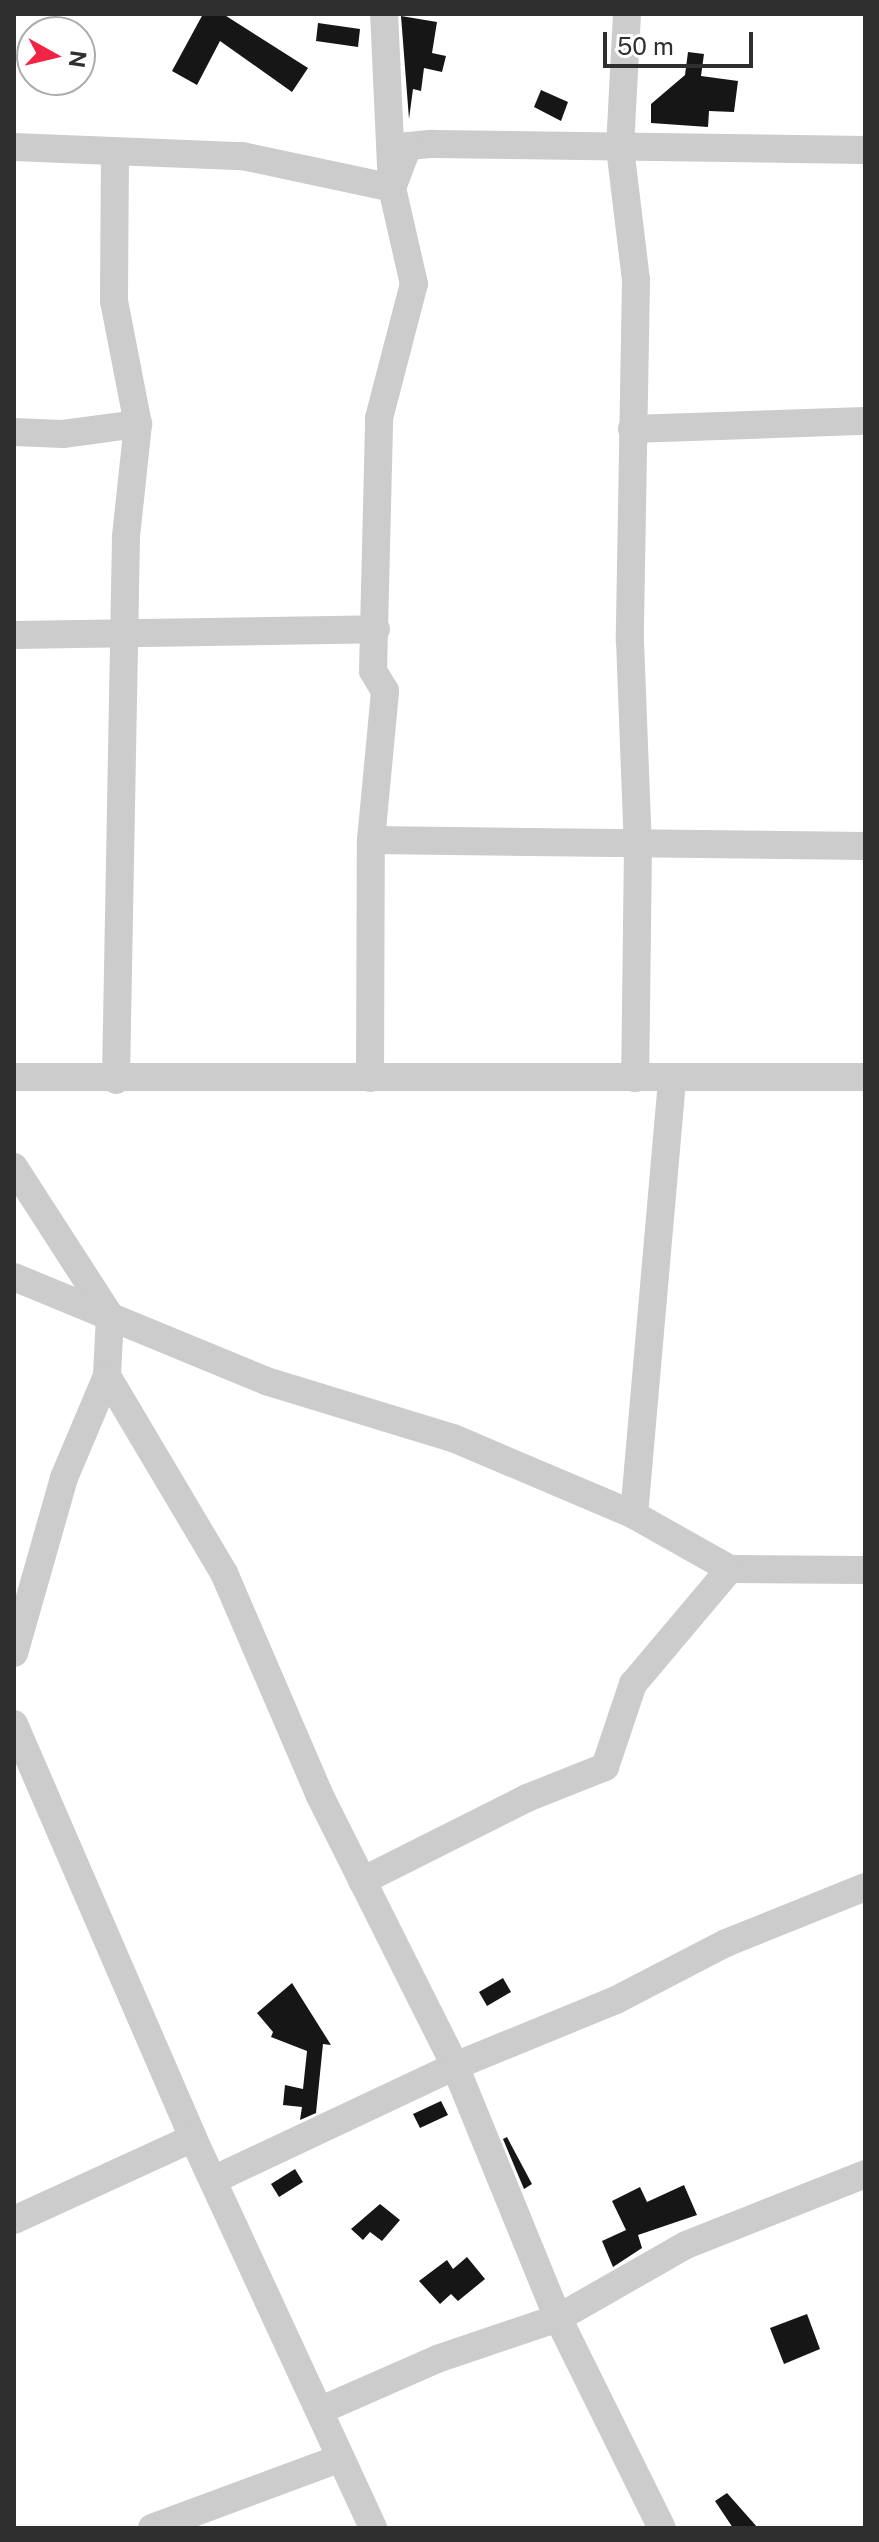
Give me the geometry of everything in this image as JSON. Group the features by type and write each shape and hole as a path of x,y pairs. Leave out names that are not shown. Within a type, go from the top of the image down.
{"street":[{"path":"370,1078 371,840 385,691 373,671 379,418 414,284 392,188 384,14"},
{"path":"627,14 620,148 636,280 630,641 638,845 635,1078"},
{"path":"392,188 408,146 475,142 620,148 865,150"},
{"path":"14,147 242,156 392,188"},
{"path":"115,152 114,301 138,424 126,537 116,1080"},
{"path":"632,429 865,421"},
{"path":"14,432 63,434 138,424"},
{"path":"14,635 376,629"},
{"path":"371,840 865,846"},
{"path":"14,1077 116,1080 865,1077"},
{"path":"634,1515 672,1078"},
{"path":"14,1167 110,1316 107,1376 64,1478 14,1653"},
{"path":"14,1277 266,1381 453,1438 634,1515 730,1569 865,1570"},
{"path":"107,1376 224,1573 319,1794 455,2066 558,2318 662,2528"},
{"path":"362,1881 527,1798 605,1767 633,1684 730,1569"},
{"path":"14,1724 193,2138 373,2528"},
{"path":"213,2180 455,2066 616,2000 726,1943 865,1887"},
{"path":"14,2220 193,2138"},
{"path":"321,2410 437,2359 558,2318 686,2245 865,2174"},
{"path":"152,2528 339,2459"}],"building":[{"path":"203,14 223,14 308,68 292,92 220,41 197,85 172,71"},
{"path":"401,16 437,22 432,53 446,56 442,72 424,68 421,91 413,89 409,119"},
{"path":"318,23 360,29 358,47 316,41"},
{"path":"688,52 704,54 701,76 738,81 734,112 709,111 708,127 651,123 651,104 685,75"},
{"path":"541,90 568,102 561,121 534,107"},
{"path":"503,1978 511,1992 487,2006 479,1992"},
{"path":"292,1983 331,2045 323,2044 316,2113 300,2120 302,2107 283,2105 285,2085 303,2089 307,2051 271,2037 273,2032 257,2013"},
{"path":"441,2101 448,2115 420,2128 413,2114"},
{"path":"507,2137 532,2184 524,2189 503,2139"},
{"path":"295,2169 303,2182 279,2197 271,2184"},
{"path":"684,2185 697,2215 638,2235 642,2248 613,2267 602,2241 626,2230 612,2201 640,2187 647,2202"},
{"path":"380,2204 400,2220 382,2241 370,2232 363,2240 351,2229"},
{"path":"467,2257 485,2279 458,2301 451,2294 440,2304 419,2281 447,2260 453,2269"},
{"path":"807,2314 820,2349 784,2364 770,2328"},
{"path":"727,2493 758,2528 733,2528 715,2501"}]}
